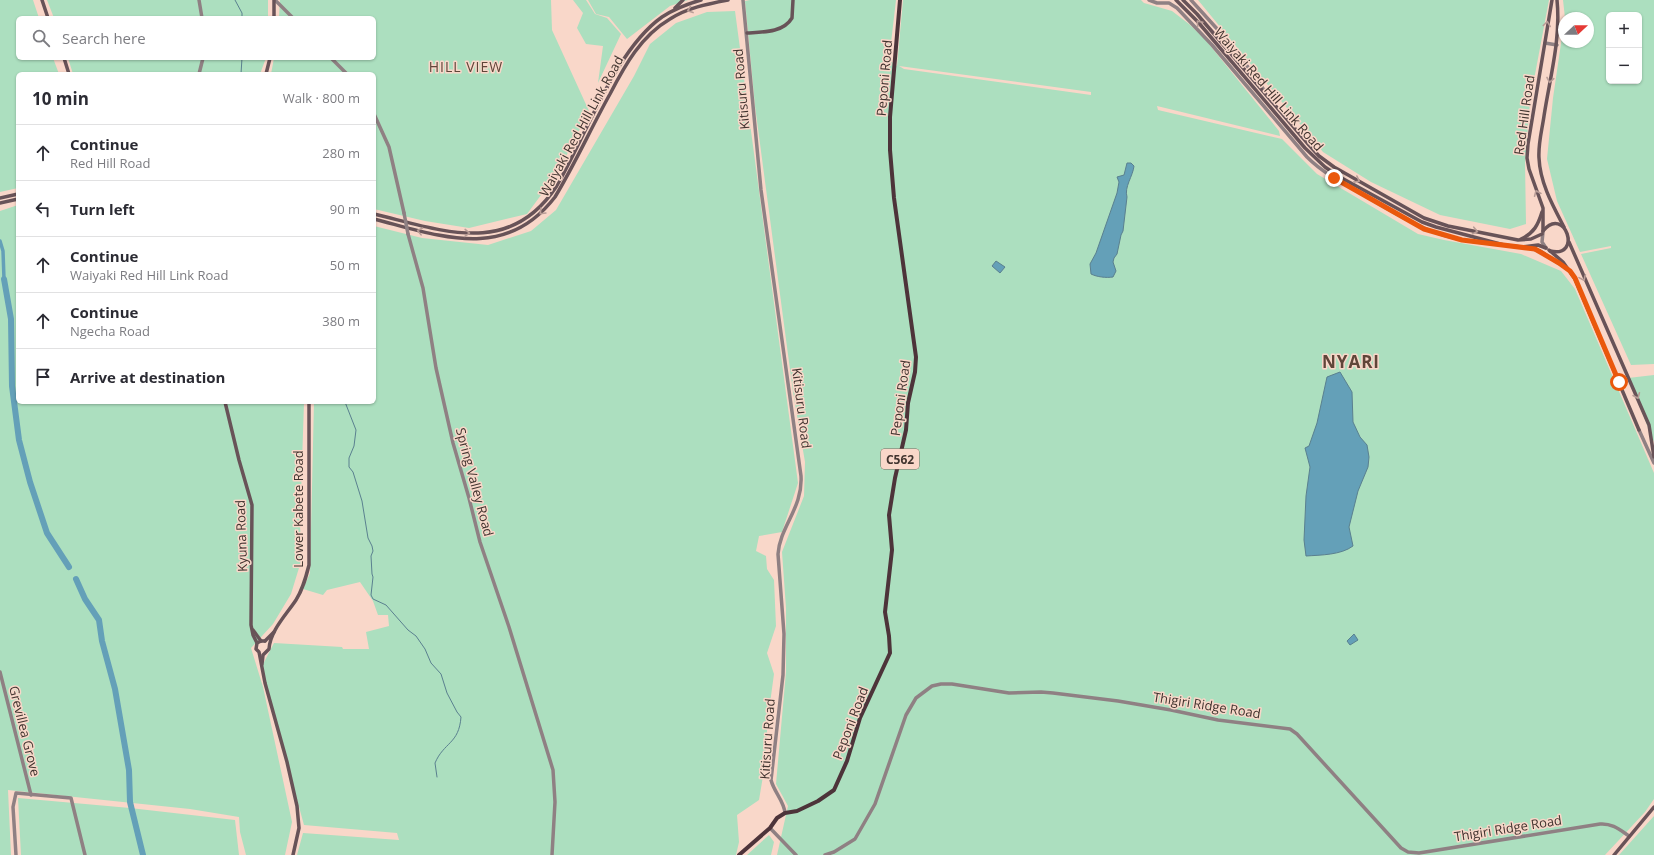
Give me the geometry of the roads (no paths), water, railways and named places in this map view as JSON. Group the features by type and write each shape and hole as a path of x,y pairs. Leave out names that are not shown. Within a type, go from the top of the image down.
{"main road":[{"path":"42,0 47,16"},
{"path":"274,0 274,16"},
{"path":"674,9 682,0"},
{"name":"Waiyaki Red Hill Link Road","path":"376,214 451,232 467,234 486,233 501,230 527,218 544,203 556,187 612,80 635,42 655,22 674,9 701,0"},
{"name":"Waiyaki Red Hill Link Road","path":"376,219 461,240 482,239 497,236 517,229 528,223 544,211 555,197 613,88 642,42 664,22 682,12 728,0"},
{"path":"747,34 775,30 787,25 792,18 792,0"},
{"name":"Peponi Road","path":"739,855 770,828 776,819 785,813 797,811 818,801 834,790 847,761 860,718 890,653 885,612 892,550 889,515 895,478 906,430 908,403 915,372 916,357 894,198 890,150 890,118 900,0"},
{"name":"Waiyaki Red Hill Link Road","path":"1176,0 1183,6 1254,92 1324,167 1422,222 1499,244 1521,247 1538,246 1547,249"},
{"name":"Red Hill Road","path":"1542,232 1543,208 1532,179 1527,158 1529,133 1552,0"},
{"name":"Red Hill Road","path":"1557,0 1557,45 1541,135 1539,159 1548,193 1564,227"},
{"name":"Waiyaki Red Hill Link Road","path":"1184,1 1319,156 1350,177 1430,220 1448,226 1518,240 1531,239 1542,232"},
{"path":"65,60 68,72"},
{"path":"266,72 270,60"},
{"path":"0,198 16,194"},
{"path":"0,204 16,200"},
{"path":"1518,240 1535,230 1543,208"},
{"path":"1542,232 1553,224 1564,227 1568,234 1569,242 1648,424 1654,457"},
{"path":"1547,249 1556,252 1560,251 1567,246 1569,242"},
{"path":"1521,247 1540,250 1570,271"},
{"path":"1547,249 1563,262 1570,271 1585,301 1639,430"},
{"name":"Kyuna Road","path":"225,404 238,460 252,505 251,625"},
{"name":"Lower Kabete Road","path":"275,631 301,590 309,565 309,404"},
{"path":"251,625 256,635 269,645"},
{"path":"251,625 262,664 265,684 288,762 297,806 299,828 293,855"},
{"path":"257,643 263,641 275,631"},
{"path":"262,664 264,654 269,649 269,645 275,631"},
{"path":"258,652 264,654"},
{"path":"1614,855 1654,807"}],"street":[{"path":"199,0 202,16"},
{"path":"274,0 291,16"},
{"name":"Kitisuru Road","path":"742,0 747,34 747,54 762,197 801,476 801,493 778,548 778,572 782,590 784,634 783,675 771,780 774,789 784,805 785,813"},
{"path":"1149,0 1157,3 1169,3 1177,8 1254,92"},
{"path":"1191,0 1206,15 1256,77 1268,97"},
{"path":"1545,43 1557,45"},
{"path":"200,72 202,60"},
{"path":"333,60 345,72"},
{"name":"Spring Valley Road","path":"376,118 389,147 408,234 423,288 436,368 452,442 469,498 480,542 509,627 553,770 555,802 552,855"},
{"path":"1542,232 1542,242 1547,249"},
{"path":"1639,430 1654,463"},
{"name":"Grevillea Grove","path":"0,672 31,795"},
{"name":"Thigiri Ridge Road","path":"825,855 834,852 855,839 875,804 906,715 916,698 932,686 941,684 952,684 1009,693 1041,692 1118,701 1218,720 1290,729 1297,734 1401,848 1408,852 1419,853 1604,823 1613,825 1630,836"},
{"path":"16,855 13,807 16,794 71,798 86,855"},
{"path":"770,828 796,855"}],"water":[{"path":"1127,163 1131,163 1134,166 1126,193 1127,197 1123,231 1117,254 1113,262 1116,271 1113,277 1096,276 1091,274 1090,264 1096,253 1117,193 1119,182 1117,177 1124,175"},
{"path":"996,261 1005,267 1000,273 992,266"},
{"path":"1340,372 1352,392 1353,422 1360,437 1367,445 1369,457 1368,467 1358,491 1349,527 1353,546 1337,553 1306,556 1304,540 1306,496 1310,467 1305,448 1309,446 1317,423 1327,377"},
{"path":"1354,634 1358,640 1350,645 1347,641"}],"waterway":[{"path":"235,0 242,13 242,16"},
{"path":"241,72 242,60"},
{"path":"0,241 3,251 4,279"},
{"path":"4,279 11,319 12,386 19,440 30,482 47,533 69,567"},
{"path":"346,404 356,430 354,446 349,458 349,467 353,472 362,501 368,538 373,551 371,556 373,577 371,595 373,599 386,605 408,630 416,636 425,649 431,663 441,674 447,693 461,717 460,726 457,733 435,763 437,777"},
{"path":"76,579 85,599 99,620 102,641 115,689 129,770 130,802 143,855"}],"district":[{"name":"HILL VIEW","path":"466,66"},
{"name":"NYARI","path":"1351,361"}]}
